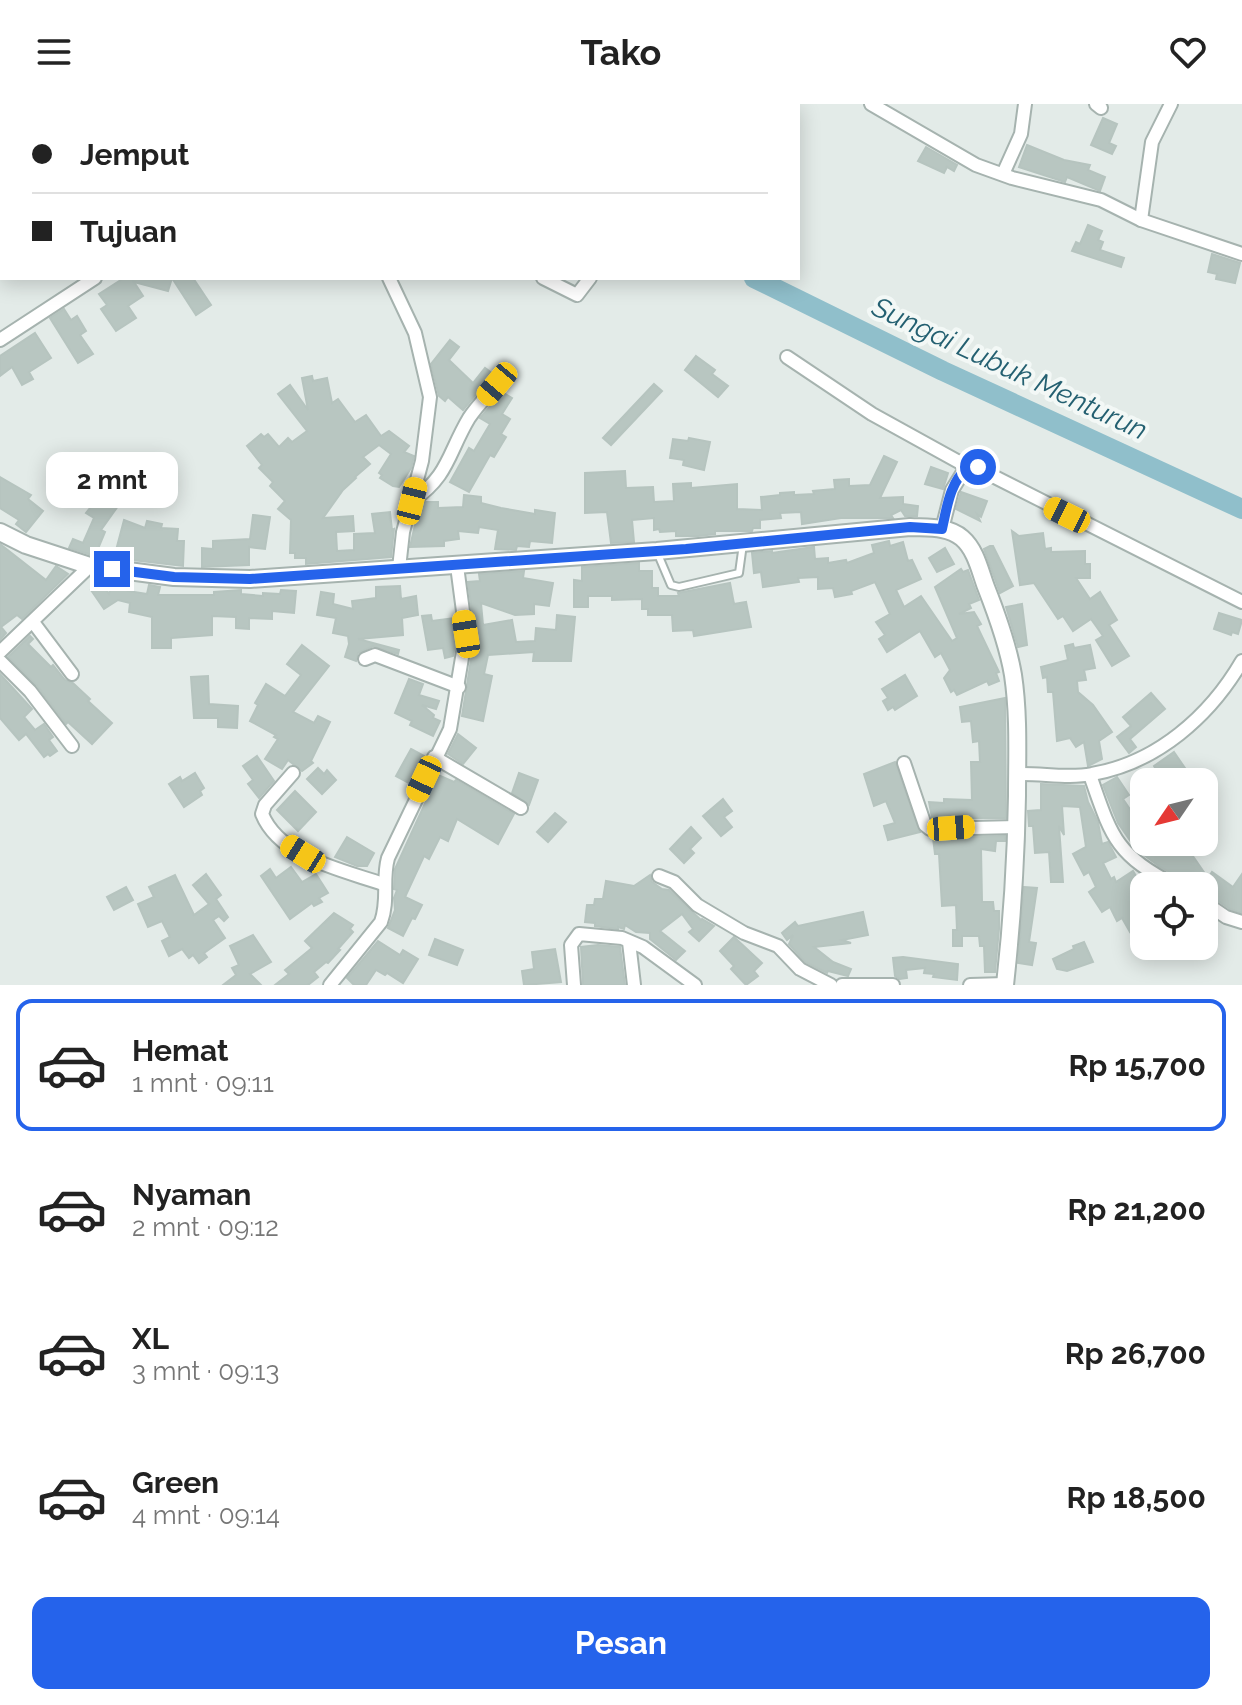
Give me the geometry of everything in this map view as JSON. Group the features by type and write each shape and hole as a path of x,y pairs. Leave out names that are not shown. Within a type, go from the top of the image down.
{"street":[{"path":"871,104 962,159 1003,174 1101,200 1141,220 1242,254"},
{"path":"1003,174 1021,134 1025,104"},
{"path":"1141,220 1149,156 1161,120 1170,105"},
{"path":"0,340 92,280"},
{"path":"390,280 415,333 430,397 422,461 403,532 399,568"},
{"path":"547,280 577,295 588,280"},
{"path":"787,357 872,414 968,467 978,467 1242,602"},
{"path":"412,501 429,489 444,472 469,418 497,384"},
{"path":"942,529 952,490 968,467"},
{"path":"0,533 90,566 174,577 250,579 657,551 910,527 942,529 960,536 974,554 995,612 1013,671 1017,713 1014,904 1006,984 970,985"},
{"path":"0,652 90,566"},
{"path":"330,985 381,922 388,858 450,729 466,634 457,566"},
{"path":"33,622 72,674"},
{"path":"365,659 375,655 459,687"},
{"path":"0,661 30,691 72,746"},
{"path":"1017,774 1090,775 1134,761 1177,736 1202,715 1227,686 1242,661"},
{"path":"434,757 521,808"},
{"path":"904,763 925,825 930,829 1016,827"},
{"path":"293,773 265,805 262,814 265,821 285,843 303,854 383,884"},
{"path":"1090,775 1114,838 1125,853 1148,872"},
{"path":"659,876 674,882 697,905 744,933 778,946 800,969 831,985"},
{"path":"1218,912 1242,922"},
{"path":"574,985 571,945 579,934 622,938 661,958 688,982"},
{"path":"629,942 634,985"},
{"path":"842,985 893,985"}],"lane":[{"path":"657,551 671,585 679,587 739,573 743,544"}],"building":[{"path":"1103,118 1117,124 1109,143 1116,146 1112,154 1091,145"},
{"path":"1027,145 1064,160 1090,165 1088,170 1105,177 1100,191 1067,177 1065,182 1019,167"},
{"path":"926,147 957,165 954,171 947,167 944,173 918,161"},
{"path":"1088,225 1102,231 1098,240 1103,242 1100,250 1124,258 1121,267 1072,251 1076,242 1080,244"},
{"path":"1212,254 1240,263 1235,283 1216,279 1217,274 1208,272"},
{"path":"121,280 171,280 168,291 134,282 143,296 128,306 136,318 116,331 101,309 107,305 99,294"},
{"path":"173,280 194,280 211,305 196,315"},
{"path":"64,309 71,320 77,316 86,331 80,335 93,354 78,363 50,318"},
{"path":"35,333 51,358 29,372 33,379 22,385 12,367 0,376 0,356"},
{"path":"450,340 459,347 449,360 473,383 485,368 493,374 463,410 448,397 445,401 439,396 431,364"},
{"path":"696,356 715,370 712,374 728,386 718,397 685,370"},
{"path":"312,376 313,381 327,378 332,403 338,399 355,422 366,415 381,436 389,431 409,446 404,452 414,456 411,468 399,487 393,486 380,478 382,475 379,473 391,454 379,445 363,457 370,464 343,490 323,518 353,516 354,531 336,532 337,551 354,550 354,534 375,533 372,514 390,512 394,529 391,557 306,564 306,558 295,558 295,553 290,553 291,520 278,509 285,501 270,486 273,482 259,468 262,465 247,446 261,434 264,437 268,434 279,447 288,438 292,442 307,431 278,394 290,385 308,410 302,378"},
{"path":"654,384 662,391 611,445 603,438"},
{"path":"502,392 512,398 502,414 510,419 501,434 506,437 494,457 490,455 469,492 450,482 469,448 474,451 490,424 480,418"},
{"path":"689,438 710,442 704,470 683,465 684,460 670,458 673,439 688,441"},
{"path":"884,456 897,462 880,498 903,497 903,504 918,506 917,516 905,516 901,510 891,515 893,518 841,518 802,524 801,512 780,513 781,518 760,520 760,528 753,528 752,531 715,531 715,534 698,536 676,536 676,531 654,530 654,518 632,520 634,542 611,543 607,512 585,513 585,473 625,471 626,488 653,487 654,502 674,501 673,484 691,483 691,488 737,484 737,509 762,510 761,497 794,492 794,495 814,494 813,491 835,489 834,480 849,479 849,486 870,485"},
{"path":"931,467 948,473 943,489 925,484"},
{"path":"0,477 31,495 28,499 43,511 26,532 16,524 19,520 0,508"},
{"path":"93,478 123,499 101,530 105,532 95,556 69,548 73,539 83,543 94,518 86,513 90,508 78,499"},
{"path":"961,492 987,501 981,517 977,514 980,521 956,509"},
{"path":"464,495 481,497 481,503 501,508 535,514 535,510 555,513 552,543 530,541 529,547 517,546 516,550 495,549 498,530 479,527 478,533 458,531 459,539 444,541 444,546 410,547 419,507 425,502 438,502 438,508 463,507"},
{"path":"253,515 270,517 265,549 249,547 249,565 202,567 202,548 213,549 213,541 250,539"},
{"path":"124,520 145,528 147,521 162,524 161,528 178,529 177,541 184,541 183,566 114,558"},
{"path":"1012,531 1019,536 1043,533 1045,549 1051,548 1051,552 1085,551 1085,564 1090,564 1090,578 1076,578 1090,599 1100,592 1117,620 1109,625 1129,656 1112,666 1096,640 1103,636 1091,619 1073,631 1063,616 1058,619 1034,583 1020,585"},
{"path":"889,541 890,546 903,542 908,561 912,560 921,579 896,590 904,607 921,596 952,641 957,638 935,587 961,569 963,572 968,570 979,600 969,604 971,608 959,614 974,612 981,624 977,626 999,672 996,673 999,681 989,685 987,681 957,695 954,690 951,692 944,678 950,670 941,653 935,657 920,631 887,652 879,639 885,635 876,622 890,614 875,582 851,591 852,594 835,597 833,588 818,589 818,577 798,578 799,582 763,587 761,572 754,573 752,553 814,547 815,559 828,558 828,563 846,560 847,563 874,553 872,545"},
{"path":"0,544 46,580 56,566 68,574 22,619 17,615 1,627 6,633 0,640"},
{"path":"993,546 1013,586 1000,593 984,549"},
{"path":"945,548 954,564 937,572 929,558"},
{"path":"639,563 639,571 652,571 652,588 658,588 658,596 679,596 678,593 730,583 734,604 746,602 751,627 694,636 693,630 673,631 672,615 648,615 648,609 642,609 642,599 612,600 612,596 588,596 588,607 574,607 574,580 582,581 582,567"},
{"path":"524,571 523,578 553,583 549,606 534,604 534,614 515,615 481,603 483,625 512,620 516,642 535,641 536,628 556,630 557,615 575,617 571,661 533,661 534,652 488,655 484,674 492,676 483,721 462,716 476,641 468,582 480,581 479,574"},
{"path":"113,580 127,582 125,588 128,591 147,594 149,585 160,587 158,595 214,595 214,592 241,590 241,594 263,596 263,593 280,594 281,590 296,591 294,613 272,611 272,619 249,618 249,629 236,628 236,617 212,616 212,635 171,638 171,648 152,648 152,617 129,612 130,603 118,600 104,609 91,590 101,583 109,594"},
{"path":"400,586 401,599 416,596 418,615 402,618 403,635 358,639 399,650 398,654 373,646 358,653 356,661 345,657 348,636 333,633 336,618 317,615 321,592 334,594 333,604 353,609 352,601 376,598 376,587"},
{"path":"1022,604 1027,645 1018,647 1006,607"},
{"path":"1219,613 1242,620 1238,634 1232,632 1231,635 1214,629"},
{"path":"431,615 432,621 454,618 457,634 453,656 445,658 443,648 428,650 422,616"},
{"path":"30,636 33,639 28,644 65,680 73,683 112,723 92,744 68,722 66,724 37,686 8,657"},
{"path":"1073,644 1074,648 1090,645 1095,668 1084,670 1086,680 1077,681 1078,692 1093,705 1112,732 1099,741 1102,759 1088,766 1084,742 1076,747 1070,738 1057,741 1053,692 1048,692 1047,677 1043,678 1041,667 1068,660 1065,646"},
{"path":"302,645 329,666 293,712 314,723 318,716 330,722 311,761 313,763 302,771 288,760 282,769 265,759 278,739 250,721 258,705 255,703 266,684 285,696 301,675 287,664"},
{"path":"0,674 32,709 24,717 35,730 44,724 53,737 49,740 57,751 50,756 44,757 26,734 19,740 0,718"},
{"path":"905,675 917,696 895,710 893,707 888,710 883,701 888,698 882,689"},
{"path":"208,676 209,704 238,706 237,728 218,727 218,718 194,718 191,677"},
{"path":"409,679 423,684 419,695 439,701 436,709 422,705 434,715 433,718 440,721 433,736 410,725 412,721 395,713"},
{"path":"1151,693 1165,709 1130,739 1136,747 1129,753 1117,737 1131,726 1123,717"},
{"path":"1005,698 1006,818 932,818 929,802 972,800 971,762 980,762 979,741 973,742 971,721 962,722 960,707"},
{"path":"458,734 476,748 463,764 448,754"},
{"path":"411,749 424,756 411,784 396,776"},
{"path":"1174,752 1185,768 1155,768"},
{"path":"257,756 274,781 259,798 248,784 253,780 243,766"},
{"path":"895,762 920,832 888,840 884,826 895,823 886,801 874,806 864,774"},
{"path":"318,768 324,774 327,770 336,780 322,794 307,779"},
{"path":"195,773 204,788 200,791 202,795 184,807 169,784"},
{"path":"519,773 538,780 529,805 512,793"},
{"path":"438,775 454,782 456,780 514,814 498,844 457,819 448,841 440,837 429,859 424,856 405,897 422,905 403,936 388,928 395,910 395,869"},
{"path":"1117,777 1129,795 1123,799 1130,809 1130,840 1118,823 1103,785"},
{"path":"1041,784 1084,786 1098,822 1102,844 1108,842 1116,857 1103,863 1111,879 1114,877 1116,882 1130,873 1130,932 1122,918 1117,921 1110,907 1102,912 1089,892 1096,887 1089,872 1084,875 1073,854 1086,847 1080,807 1062,806 1064,835 1059,826 1063,882 1051,882 1049,852 1035,853 1033,826 1029,826 1028,811 1041,810"},
{"path":"295,791 316,812 298,831 277,810"},
{"path":"723,799 732,811 724,817 732,827 721,836 703,816"},
{"path":"555,813 566,822 548,842 537,832"},
{"path":"691,827 701,838 690,849 694,853 684,863 670,849"},
{"path":"1005,836 1005,841 996,841 995,851 981,849 982,902 993,902 994,911 999,911 995,972 985,972 984,946 980,946 979,936 962,936 962,946 953,946 953,930 957,930 956,905 942,906 939,854 935,854 933,838"},
{"path":"347,837 374,853 367,866 357,866 335,857"},
{"path":"1145,856 1193,856 1204,872 1170,872"},
{"path":"291,867 302,882 316,874 328,893 319,898 322,902 314,906 312,903 290,919 261,876 270,869 276,878"},
{"path":"206,874 221,895 216,899 228,917 224,921 219,916 213,920 225,938 204,953 207,957 199,963 193,955 189,958 182,949 169,956 162,941 170,937 162,921 148,927 138,904 154,897 149,887 175,875 194,915 209,904 193,885"},
{"path":"1242,874 1242,913 1218,901 1218,876 1233,887"},
{"path":"650,875 652,882 669,890 701,920 714,926 699,941 689,932 693,929 682,914 660,931 685,951 676,960 650,939 650,933 636,932 625,925 624,929 618,929 585,922 587,905 594,905 595,899 603,899 606,881 634,886"},
{"path":"126,887 133,900 114,910 107,897"},
{"path":"1024,887 1037,888 1029,942 1036,943 1032,965 1018,963"},
{"path":"863,912 868,935 842,940 851,943 814,947 833,962 851,969 848,976 827,973 805,962 789,944 793,935 787,940 782,933 795,922 798,926"},
{"path":"334,913 353,925 350,929 353,932 328,963 314,972 318,977 308,985 275,985 289,974 285,970 312,948 305,941"},
{"path":"253,935 271,962 250,974 261,985 223,985 236,975 232,968 239,965 230,946"},
{"path":"734,937 762,963 754,971 758,976 746,985 720,951"},
{"path":"435,939 463,950 457,965 429,955"},
{"path":"378,941 400,955 403,950 418,959 403,983 376,970 366,985 354,985 347,978"},
{"path":"1084,942 1093,962 1067,971 1057,969 1053,959"},
{"path":"581,947 620,947 625,985 583,985"},
{"path":"555,949 561,982 524,985 522,971 534,969 532,952"},
{"path":"893,958 958,964 957,980 933,977 934,974 924,973 925,968 906,970 907,978 900,979 895,976"}],"waterway":[{"name":"Sungai Lubuk Menturun","path":"758,280 943,371 1242,509"}],"route":[{"path":"112,569 174,577 250,579 686,549 910,527 942,529 948,500 960,475 968,467 978,467"}]}
